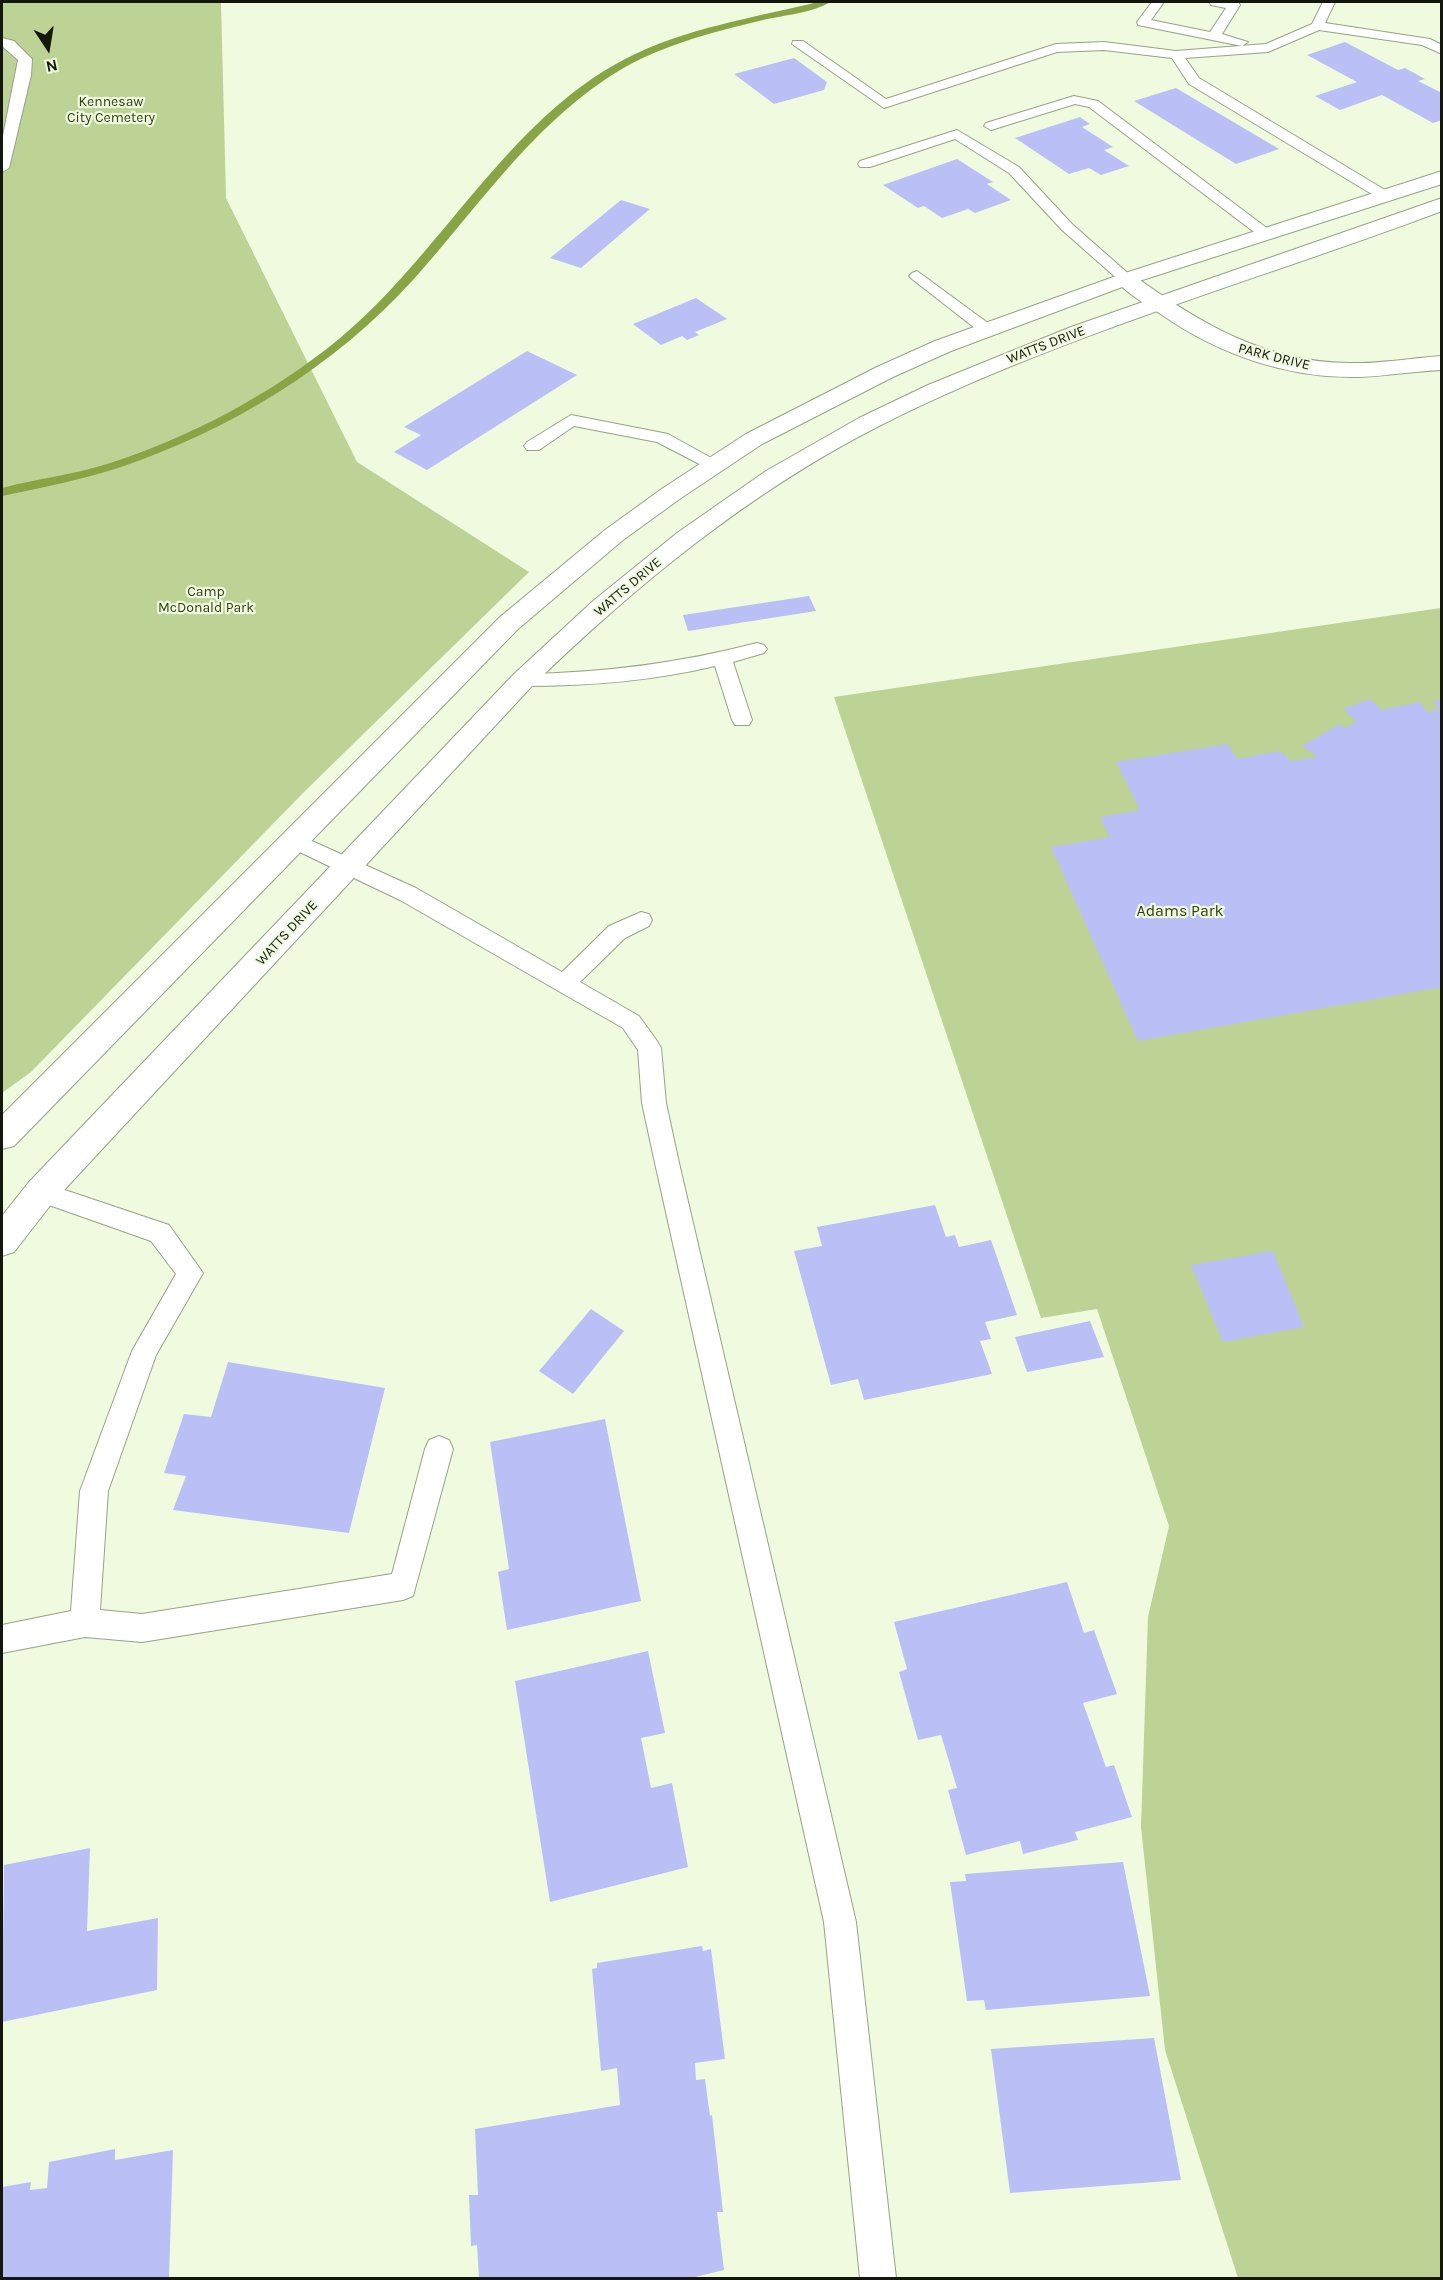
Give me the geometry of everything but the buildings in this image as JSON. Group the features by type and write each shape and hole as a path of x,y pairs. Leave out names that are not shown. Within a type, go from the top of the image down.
{"main road":[{"path":"2,1136 292,840 518,615 614,535 754,439 885,372 986,329 1125,279 1442,177"},
{"name":"WATTS DRIVE","path":"2,1241 41,1192 350,867 523,680 610,600 694,531 772,480 865,424 964,376 1056,340 1348,241 1442,204"},
{"name":"PARK DRIVE","path":"1125,279 1159,304 1225,344 1283,363 1347,370 1442,363"}],"lane":[{"path":"1158,2 1143,22 1268,48"},
{"path":"1214,36 1233,5 1215,2"},
{"path":"1317,26 1329,2"},
{"path":"798,44 884,104 1056,48 1104,46 1176,55 1268,48 1317,26 1425,42 1442,50"},
{"path":"2,42 9,44 25,59 24,75 2,168"},
{"path":"1176,55 1194,81 1385,196"},
{"path":"991,126 1074,100 1093,104 1267,235"},
{"path":"865,164 957,134 1014,170 1067,227 1125,279"},
{"path":"917,276 986,329"},
{"path":"533,446 571,420 662,438 715,465"},
{"path":"523,680 573,681 722,659 757,649"},
{"path":"722,659 742,720"},
{"path":"292,840 408,894 564,983 630,1022 649,1048 654,1103 840,1922 878,2278"},
{"path":"564,983 616,932 641,920"},
{"path":"41,1192 160,1233 190,1273 145,1351 94,1491 85,1623"},
{"path":"2,1639 85,1623 141,1628 403,1586 439,1449"}],"green space":[{"name":"Camp McDonald Park","path":"2,2 221,2 226,198 357,462 529,572 303,793 31,1072 2,1093"},
{"name":"Adams Park","path":"1441,608 1441,2278 1238,2278 1165,2050 1141,1827 1148,1617 1169,1526 1097,1309 1041,1318 834,697"}],"waterway":[{"path":"2,492 112,466 173,443 233,414 316,361 377,311 409,278 532,137 565,105 602,77 654,49 682,39 826,2"}],"park label":[{"name":"Kennesaw City Cemetery","path":"111,110"}]}
